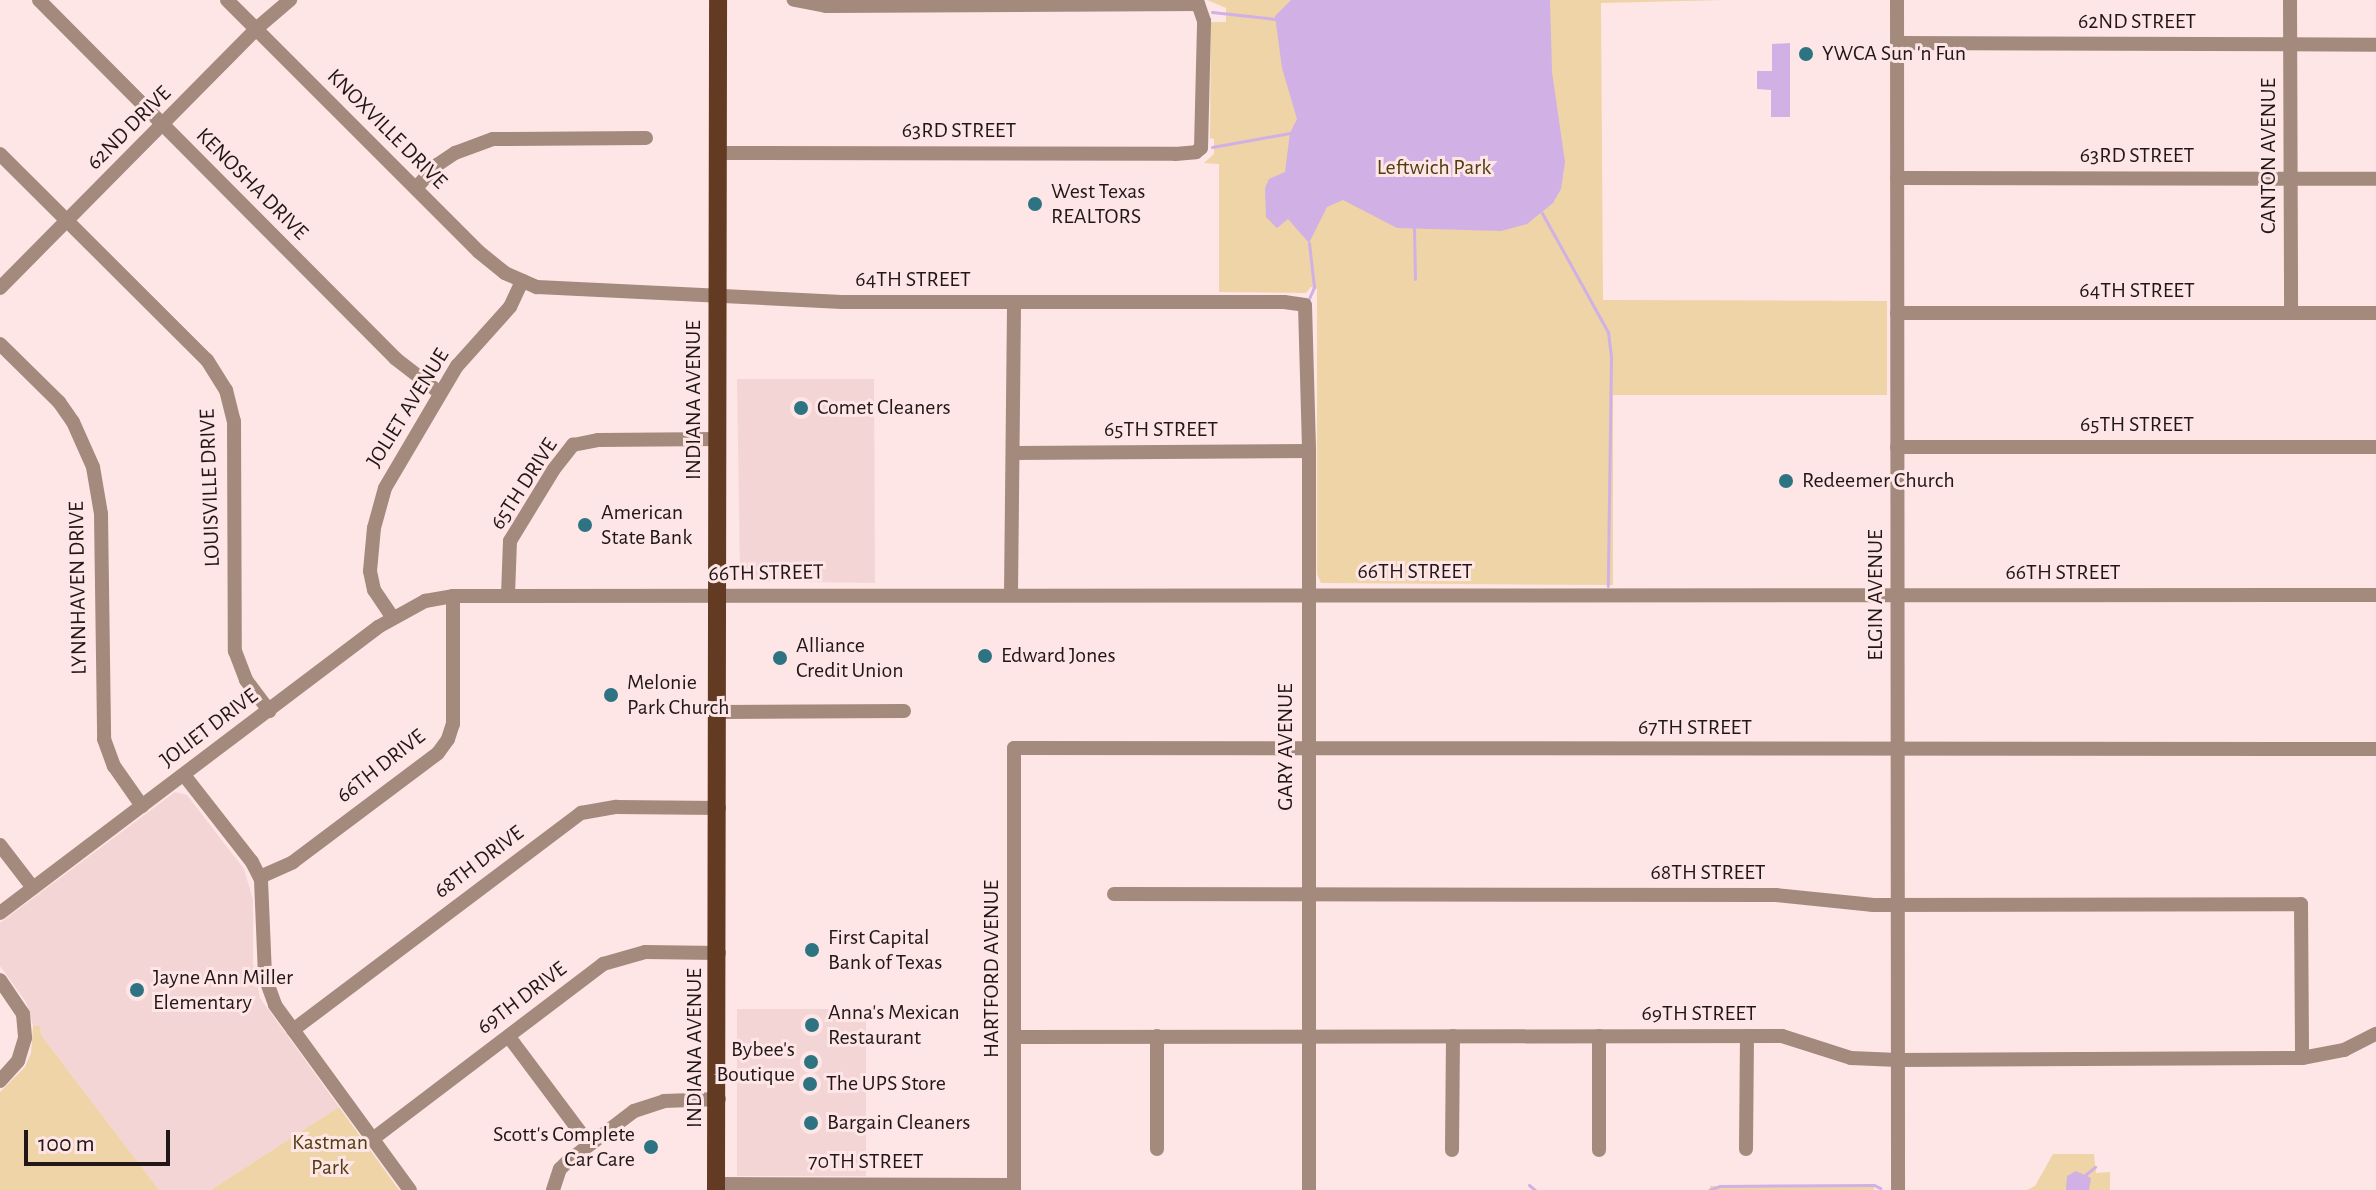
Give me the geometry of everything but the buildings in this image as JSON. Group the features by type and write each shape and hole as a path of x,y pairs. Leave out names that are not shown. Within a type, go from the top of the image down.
{"main road":[{"name":"INDIANA AVENUE","path":"718,0 719,1188"}],"street":[{"name":"KENOSHA DRIVE","path":"39,0 396,359 440,393"},
{"name":"KNOXVILLE DRIVE","path":"227,0 492,264 522,281"},
{"name":"62ND DRIVE","path":"0,288 256,29 290,0"},
{"path":"794,0 826,6 1082,2"},
{"name":"ELGIN AVENUE","path":"1897,0 1898,1190"},
{"name":"CANTON AVENUE","path":"2290,0 2291,313"},
{"name":"63RD STREET","path":"718,153 1175,154 1199,150 1204,130 1204,21 1201,7 1186,3 1082,2"},
{"name":"62ND STREET","path":"1897,43 2376,45"},
{"path":"416,188 437,165 455,153 493,139 646,138"},
{"name":"LOUISVILLE DRIVE","path":"0,154 207,360 226,390 234,421 237,663 269,711"},
{"name":"63RD STREET","path":"1897,178 2376,179"},
{"name":"JOLIET AVENUE","path":"393,618 371,580 374,528 394,468 470,350 510,307 522,281"},
{"name":"64TH STREET","path":"522,281 553,290 718,293 842,302 1284,302 1305,305"},
{"path":"1011,594 1014,302"},
{"name":"GARY AVENUE","path":"1305,305 1309,451 1309,1190"},
{"name":"64TH STREET","path":"1897,313 2376,313"},
{"name":"LYNNHAVEN DRIVE","path":"0,344 59,402 73,422 93,467 101,514 104,739 114,766 142,806"},
{"name":"65TH DRIVE","path":"508,595 510,541 570,439 718,439"},
{"name":"65TH STREET","path":"1897,447 2376,447"},
{"name":"65TH STREET","path":"1013,453 1309,451"},
{"name":"66TH STREET","path":"453,596 2376,595"},
{"name":"JOLIET DRIVE","path":"0,913 393,618 425,601 453,596"},
{"name":"66TH DRIVE","path":"260,877 293,862 438,753 448,739 453,724 453,596"},
{"path":"718,712 904,711"},
{"name":"67TH STREET","path":"1014,748 2376,749"},
{"name":"HARTFORD AVENUE","path":"1014,748 1014,1188"},
{"path":"184,775 260,877 267,991 410,1190"},
{"name":"68TH DRIVE","path":"293,1030 581,813 616,807 719,808"},
{"path":"0,845 33,888"},
{"name":"68TH STREET","path":"1114,894 1776,895 1898,905 2301,904 2302,1058"},
{"name":"69TH DRIVE","path":"374,1138 603,964 645,952 719,953"},
{"path":"0,980 21,1008 25,1038 18,1061 0,1081"},
{"name":"69TH STREET","path":"1014,1037 1790,1037 1851,1058 1898,1060 2302,1058 2344,1050 2376,1034"},
{"path":"1157,1036 1157,1149"},
{"path":"1452,1150 1453,1036"},
{"path":"1599,1036 1599,1150"},
{"path":"1746,1149 1747,1036"},
{"path":"509,1037 589,1144"},
{"path":"553,1190 560,1169 589,1144 648,1104 719,1099"},
{"name":"70TH STREET","path":"719,1188 1014,1188"}],"shaded area":[{"path":"1291,0 1550,0 1552,72 1565,162 1561,189 1553,203 1527,224 1501,231 1397,228 1343,200 1327,207 1309,243 1288,219 1277,228 1266,217 1265,188 1269,179 1285,172 1290,133 1297,119 1282,68 1275,16"},
{"path":"1790,43 1790,117 1771,117 1771,90 1757,89 1757,71 1772,71 1772,44"},
{"path":"737,379 874,379 875,583 752,581 740,573"},
{"name":"Jayne Ann Miller Elementary","path":"175,792 187,795 244,869 253,900 253,963 260,998 339,1107 211,1190 159,1190 41,1035 40,1026 33,1026 26,1002 0,966 0,923"},
{"path":"737,1009 866,1009 866,1176 737,1176"},
{"path":"2076,1171 2091,1178 2089,1190 2066,1190 2067,1176"}],"green space":[{"name":"Leftwich Park","path":"1207,0 1725,0 1601,3 1603,300 1887,301 1887,395 1613,395 1613,585 1321,583 1317,574 1317,289 1311,287 1306,293 1219,292 1219,164 1204,163 1214,154 1214,139 1210,138 1211,22 1226,22 1226,8"},
{"path":"33,1026 40,1026 41,1035 159,1190 0,1190 0,1092 25,1067 31,1053"},
{"name":"Kastman Park","path":"339,1107 399,1190 211,1190"},
{"path":"2053,1154 2094,1154 2096,1173 2110,1172 2110,1190 2027,1190 2035,1186"},
{"path":"1710,1186 1874,1186 1874,1190 1710,1190"}],"waterway":[{"path":"1212,12 1275,19"},
{"path":"1212,147 1290,133"},
{"path":"1542,213 1608,332 1611,358 1608,586"},
{"path":"1414,228 1415,279"},
{"path":"1307,303 1314,287 1309,243"},
{"path":"2085,1175 2095,1167"},
{"path":"1529,1185 1535,1190"},
{"path":"1709,1190 1720,1186 1874,1185 1880,1188"}],"place":[{"name":"YWCA Sun 'n Fun","path":"1806,54"},
{"name":"West Texas REALTORS","path":"1035,204"},
{"name":"Comet Cleaners","path":"801,408"},
{"name":"Redeemer Church","path":"1786,481"},
{"name":"American State Bank","path":"585,525"},
{"name":"Edward Jones","path":"985,656"},
{"name":"Alliance Credit Union","path":"780,658"},
{"name":"Melonie Park Church","path":"611,695"},
{"name":"First Capital Bank of Texas","path":"812,950"},
{"name":"Jayne Ann Miller Elementary","path":"137,990"},
{"name":"Anna's Mexican Restaurant","path":"812,1025"},
{"name":"Bybee's Boutique","path":"811,1062"},
{"name":"The UPS Store","path":"810,1084"},
{"name":"Bargain Cleaners","path":"811,1123"},
{"name":"Scott's Complete Car Care","path":"651,1147"}]}
